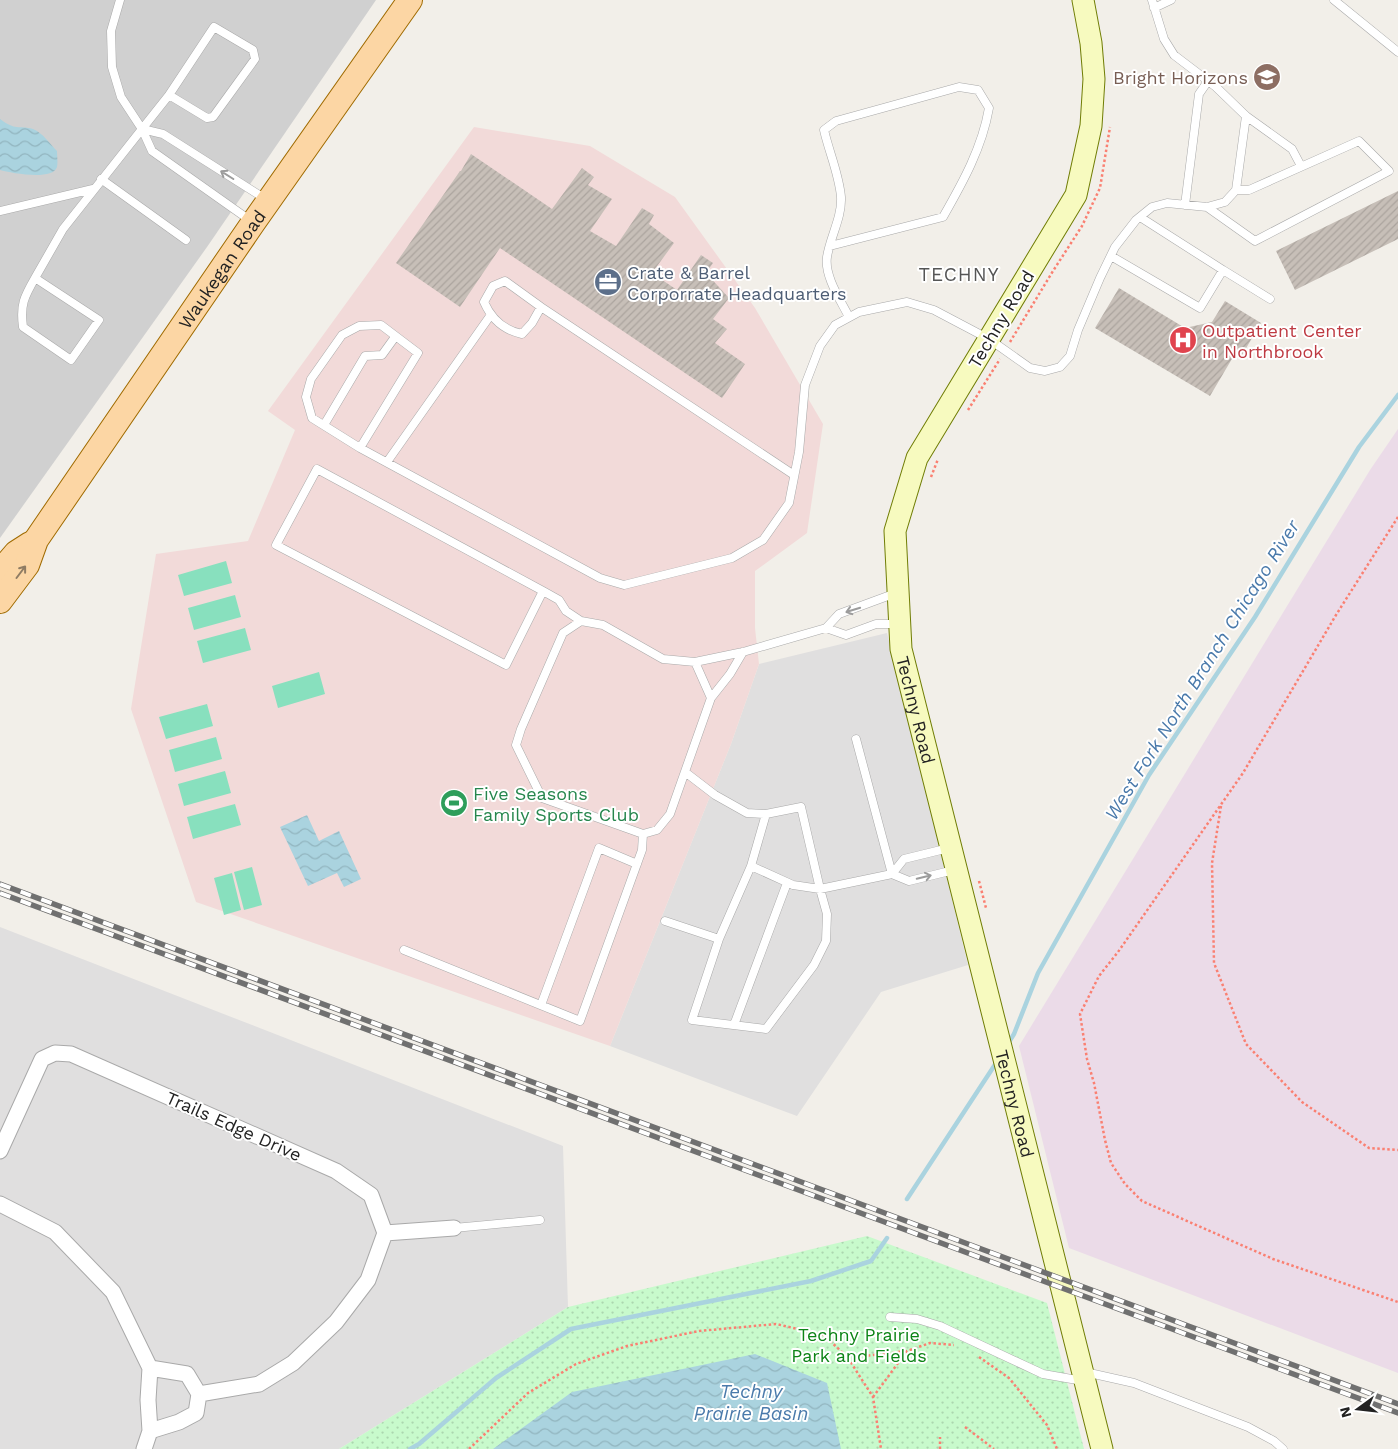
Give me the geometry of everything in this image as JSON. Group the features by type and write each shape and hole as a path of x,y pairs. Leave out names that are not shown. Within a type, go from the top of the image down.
{"main road":[{"name":"Waukegan Road","path":"0,601 26,565 36,540 253,223 410,0"},
{"name":"Techny Road","path":"1083,0 1092,43 1094,79 1091,126 1076,195 997,345 917,458 896,531 901,649 951,847 967,872 998,1033 1102,1449"},
{"name":"Waukegan Road","path":"0,572 16,553 36,540"}],"street":[{"name":"Trails Edge Drive","path":"0,1151 42,1059 55,1053 70,1054 336,1170 371,1195 385,1233"},
{"path":"0,1204 55,1232 113,1292 150,1368 148,1400 150,1431 144,1449"},
{"path":"199,1394 259,1384 293,1363 336,1322 368,1280 385,1233 454,1228"},
{"path":"150,1368 187,1374 199,1394 196,1413 179,1422 150,1431"}],"lane":[{"path":"120,0 111,31 112,67 121,98 142,129 152,151 253,223"},
{"path":"1152,0 1164,39 1174,55 1208,81 1246,116 1292,149 1301,166"},
{"path":"1154,8 1171,0"},
{"path":"1334,0 1398,52"},
{"path":"35,278 99,320 71,360 23,327 22,306 24,295 63,229 93,189 170,95 214,27 253,50 255,59 213,117 207,118 170,95"},
{"path":"1185,205 1199,94 1208,81"},
{"path":"830,246 944,217 968,173 985,131 990,108 978,90 959,87 836,121 824,130 841,198 837,226 830,246 827,258 831,283 849,318"},
{"path":"360,448 418,353 380,325 359,326 342,335 311,379 306,397 312,418 360,448 600,578 624,585 732,558 764,540 789,503 799,452 805,385 820,346 835,325 859,312 907,302 934,310 997,345 1030,368 1045,371 1060,367 1070,356 1078,330 1115,247 1140,217 1152,207 1167,203 1207,207 1225,202 1236,190 1246,116"},
{"path":"142,129 163,134 269,201"},
{"path":"1207,207 1255,241 1389,171 1359,140 1249,190 1236,190"},
{"path":"101,179 186,240"},
{"path":"0,211 93,189"},
{"path":"1140,217 1270,299"},
{"path":"1111,256 1200,308 1224,270"},
{"path":"541,307 532,323 522,334 512,332 490,316 484,302 493,286 505,281 541,307 794,475"},
{"path":"387,462 490,316"},
{"path":"324,425 365,356 382,355 395,337"},
{"path":"543,591 506,664 276,545 316,469 543,591 559,600 566,611 580,621 603,625 663,659 695,662 743,652 826,628 839,614 898,592"},
{"path":"580,621 563,633 521,729 516,745 542,798 643,834 657,830 670,814 711,698 730,674 743,652"},
{"path":"826,628 846,634 876,624 900,624"},
{"path":"695,662 711,698"},
{"path":"856,739 892,874"},
{"path":"685,772 716,795 747,812 766,814 801,807 827,914 826,941 814,965 766,1029 692,1020 719,939 751,866 766,814"},
{"path":"404,950 580,1021 642,850 643,834"},
{"path":"892,874 904,860 951,847"},
{"path":"541,1005 599,848 637,864"},
{"path":"751,866 787,882 820,889 892,874 909,881 967,872"},
{"path":"734,1025 787,882"},
{"path":"665,921 719,939"},
{"path":"454,1228 540,1220"},
{"path":"890,1317 917,1319 940,1326 1043,1374 1084,1376 1134,1384 1239,1424 1274,1441 1283,1449"}],"path":[{"path":"964,416 997,345 1053,271 1082,226 1100,188 1110,122"},
{"path":"929,482 942,453"},
{"path":"1398,518 1336,615 1258,750 1118,952 1099,976 1080,1014 1098,1112 1111,1162 1124,1184 1142,1201 1273,1259 1398,1302"},
{"path":"1221,803 1212,863 1214,963 1246,1044 1302,1102 1369,1148 1398,1150"},
{"path":"967,872 986,908"},
{"path":"469,1449 528,1393 576,1364 627,1346 699,1331 776,1324 824,1335 848,1358 873,1397 881,1449"},
{"path":"848,1358 908,1351 930,1343 962,1345"},
{"path":"873,1397 908,1351"},
{"path":"978,1356 1009,1378 1047,1425 1057,1449"},
{"path":"965,1427 994,1449"},
{"path":"940,1437 940,1449"}],"shaded area":[{"path":"0,0 376,0 207,247 0,538"},
{"path":"474,127 590,146 675,197 755,308 823,424 807,533 755,571 755,628 759,664 731,744 610,1046 196,902 131,709 156,554 248,541 295,430 268,411"},
{"path":"1398,429 1398,1373 1069,1248 1019,1046 1370,470"},
{"path":"887,633 968,965 881,992 797,1116 610,1046 731,744 759,664"},
{"path":"0,927 563,1146 568,1307 339,1449 0,1449"}],"green space":[{"path":"226,561 232,583 184,596 178,575"},
{"path":"235,595 241,617 194,630 188,608"},
{"path":"245,628 251,650 203,663 197,641"},
{"path":"319,672 325,694 278,708 272,686"},
{"path":"207,704 213,726 166,739 159,717"},
{"path":"216,737 222,759 175,772 169,750"},
{"path":"225,771 231,793 184,806 178,784"},
{"path":"235,804 241,825 193,839 187,817"},
{"path":"252,867 262,905 244,910 234,872"},
{"path":"232,873 241,910 224,915 214,878"},
{"name":"Techny Prairie Park and Fields","path":"867,1236 1047,1303 1084,1449 339,1449 568,1307"}],"water":[{"path":"0,119 14,126 33,129 43,136 57,151 57,167 54,171 48,174 31,175 0,170"},
{"path":"307,815 319,841 339,831 361,879 344,887 337,873 308,886 280,827"},
{"name":"Techny Prairie Basin","path":"755,1354 827,1383 841,1449 493,1449 572,1392"}],"building":[{"name":"Crate & Barrel Corporrate Headquarters","path":"471,154 552,209 582,168 594,177 588,185 612,199 590,231 616,246 642,208 654,215 649,224 674,243 652,273 677,290 701,255 713,263 706,273 729,298 713,319 727,329 715,343 745,364 722,398 500,248 460,307 396,263"},
{"path":"1398,191 1398,239 1295,290 1276,251"},
{"name":"Outpatient Center in Northbrook","path":"1119,288 1185,328 1212,322 1225,301 1261,323 1242,355 1236,352 1210,396 1095,328"}],"waterway":[{"name":"West Fork North Branch Chicago River","path":"1007,1045 1014,1034 1038,973 1149,775 1255,617 1359,447 1398,395"},
{"name":"West Fork North Branch Chicago River","path":"907,1199 998,1060"},
{"name":"West Fork North Branch Chicago River","path":"410,1449 419,1444 496,1378 571,1329 811,1281 871,1261 887,1238"}],"railway":[{"path":"0,884 1398,1404"},
{"path":"0,893 1398,1413"}],"place":[{"name":"Bright Horizons","path":"1267,77"},
{"name":"Crate & Barrel Corporrate Headquarters","path":"608,282"},
{"name":"Outpatient Center in Northbrook","path":"1183,340"},
{"name":"Five Seasons Family Sports Club","path":"454,803"}],"district":[{"name":"TECHNY","path":"959,274"}]}
